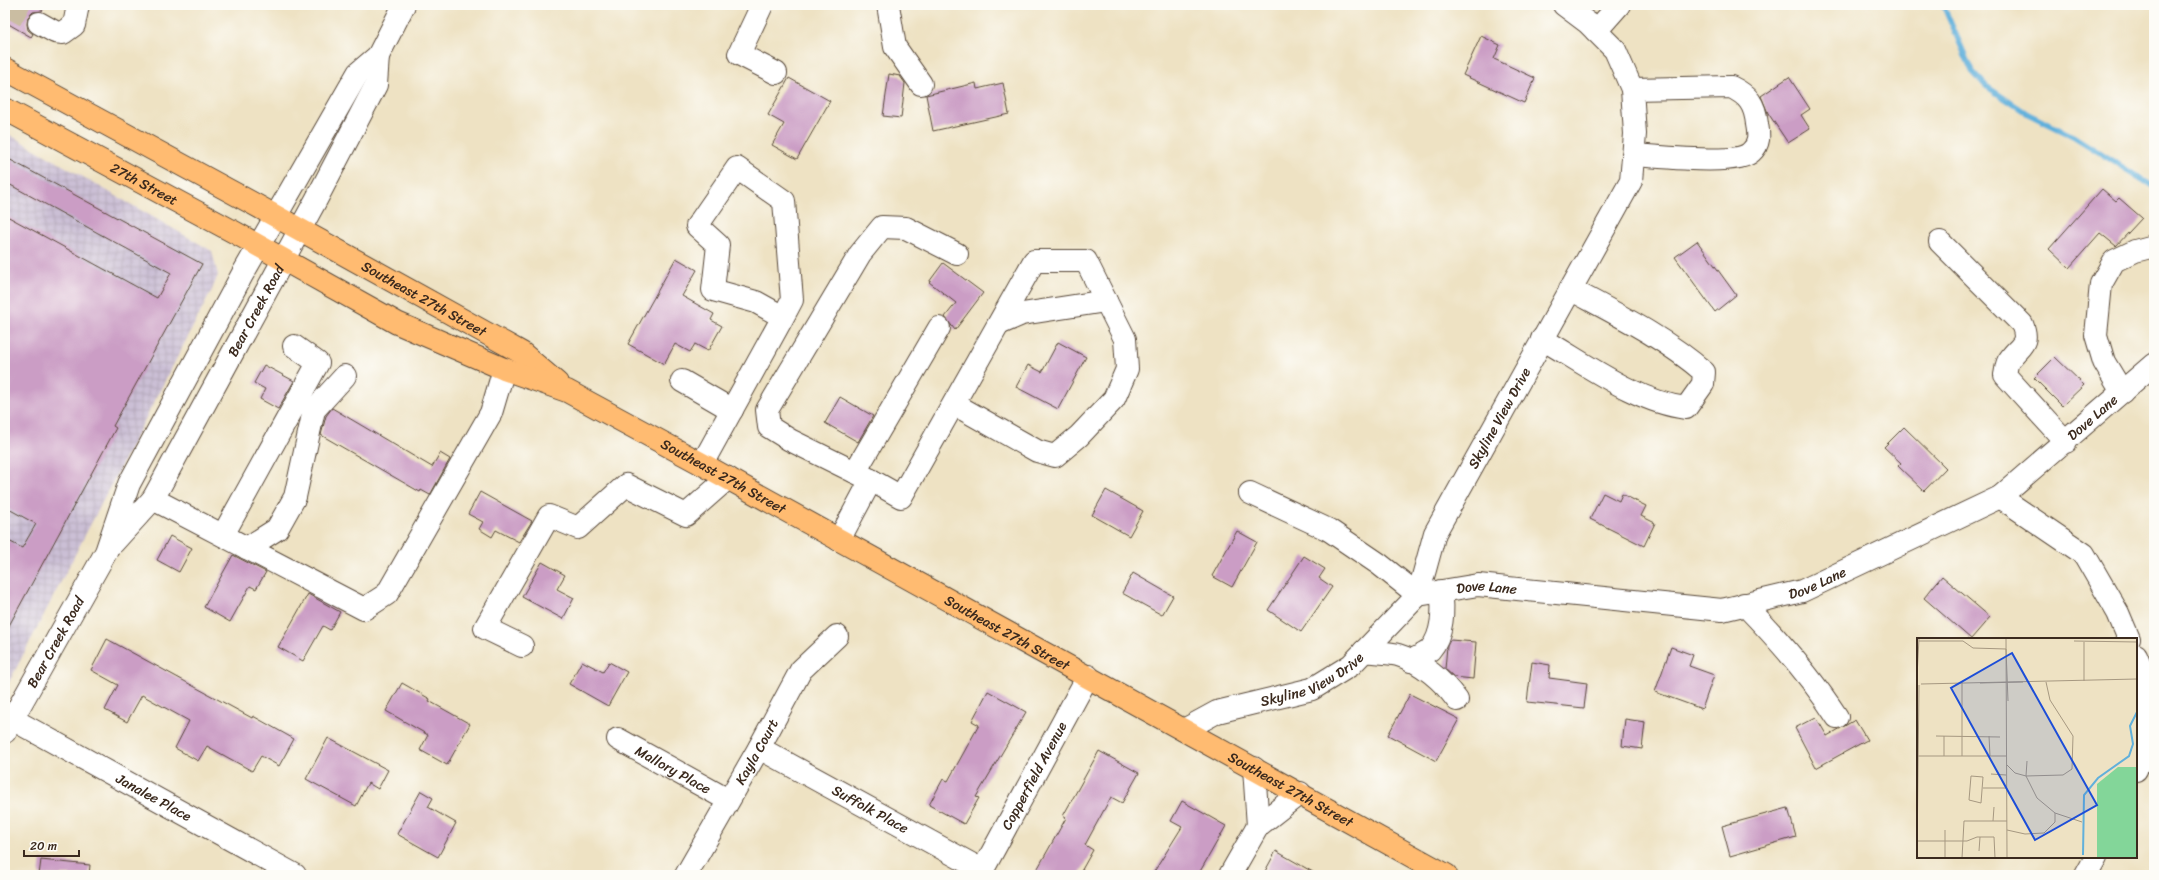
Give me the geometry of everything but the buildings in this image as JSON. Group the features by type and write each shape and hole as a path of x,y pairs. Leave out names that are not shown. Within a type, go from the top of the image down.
{"main road":[{"path":"5,69 276,216"},
{"name":"27th Street","path":"5,109 284,260"},
{"name":"Southeast 27th Street","path":"276,216 522,352 567,391"},
{"name":"Southeast 27th Street","path":"284,260 397,323 504,369 567,391 1300,793 1435,872"}],"street":[{"path":"39,23 55,32 63,33 74,25 78,5"},
{"name":"Bear Creek Road","path":"8,725 106,552 129,484 259,246 358,73 378,56 404,5"},
{"path":"762,5 739,54 776,74"},
{"path":"888,5 895,47 921,84"},
{"name":"Skyline View Drive","path":"1184,730 1217,712 1312,689 1351,665 1418,595 1435,533 1631,181 1635,134 1632,89 1615,50 1596,31 1564,5"},
{"path":"1596,31 1619,5"},
{"name":"Bear Creek Road","path":"106,552 153,499 284,260 376,85 378,56"},
{"path":"1632,89 1730,87 1745,94 1756,114 1759,140 1751,153 1740,158 1698,159 1633,155"},
{"path":"702,464 792,300 784,201 737,168 697,226 718,245 712,290 756,302 783,316"},
{"path":"954,404 1037,451 1055,456 1079,436 1114,399 1127,369 1125,339 1086,261 1034,261 901,497 863,476 790,440 769,427 767,410 860,254 882,228 906,228 957,254"},
{"path":"1940,242 2022,324 2026,334 2022,346 2008,363 2005,375 2066,442"},
{"path":"2122,392 2104,362 2096,335 2101,284 2114,261 2135,251 2154,246"},
{"path":"1542,340 1622,385 1667,406 1686,408 1703,384 1704,372 1685,356 1655,335 1570,289"},
{"path":"999,324 1022,314 1106,301"},
{"path":"838,540 863,476 939,328"},
{"path":"223,535 318,363 294,346"},
{"name":"Dove Lane","path":"1418,595 1478,585 1722,610 1802,591 2000,497 2066,442 2154,364"},
{"path":"153,499 364,609 388,594 491,413 504,369"},
{"path":"247,548 277,529 295,497 314,410 345,376"},
{"path":"682,381 732,410"},
{"path":"522,646 485,628 549,516 578,528 626,485 686,515 728,478"},
{"path":"1250,493 1329,530 1379,564 1418,595"},
{"path":"2000,497 2084,554 2118,613 2129,638"},
{"path":"1411,661 1430,650 1439,632 1444,607 1441,592"},
{"path":"1744,604 1810,676 1837,717"},
{"name":"Kayla Court","path":"686,875 759,748 801,670 837,636"},
{"path":"1364,651 1399,655 1411,661 1426,669 1447,687 1457,700"},
{"path":"2137,657 2144,674 2148,738 2137,767"},
{"name":"Copperfield Avenue","path":"981,873 1088,676"},
{"name":"Janalee Place","path":"8,725 295,875"},
{"name":"Mallory Place","path":"618,739 728,800"},
{"name":"Suffolk Place","path":"759,748 981,873"},
{"path":"1254,768 1258,826"},
{"path":"1230,875 1258,826 1300,793"},
{"path":"2086,875 2095,858"}],"shaded area":[{"path":"5,132 212,251 218,275 212,290 5,690"}],"waterway":[{"path":"1943,5 1972,71 1986,86 2028,114 2073,136 2154,187"}],"tunnel":[{"path":"6,5 39,23"}]}
